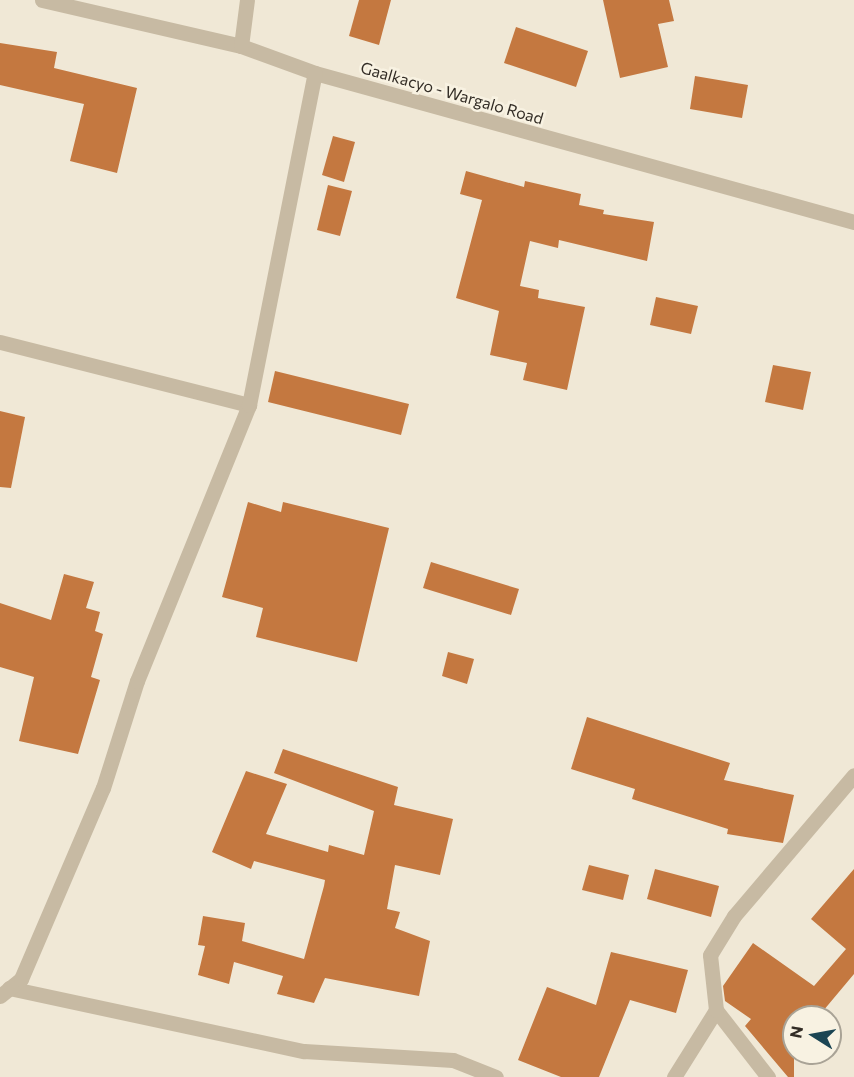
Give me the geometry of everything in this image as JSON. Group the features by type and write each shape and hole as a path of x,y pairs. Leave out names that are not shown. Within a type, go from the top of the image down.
{"street":[{"name":"Gaalkacyo - Wargalo Road","path":"42,0 241,46 315,74 854,222"},
{"path":"241,46 247,0"},
{"path":"5,992 21,979 103,788 137,681 249,405 315,74"},
{"path":"0,342 249,405"},
{"path":"768,1077 716,1010 710,955 741,907 854,775"},
{"path":"5,992 304,1051 453,1060 496,1077"},
{"path":"674,1077 716,1010"}],"building":[{"path":"359,0 391,0 379,45 349,36"},
{"path":"603,0 669,0 674,21 658,24 668,67 620,78"},
{"path":"516,27 588,51 576,87 504,63"},
{"path":"0,43 57,52 54,68 137,88 117,173 70,161 84,104 0,85"},
{"path":"695,76 748,85 742,118 690,109"},
{"path":"333,136 355,142 344,182 322,175"},
{"path":"466,171 524,187 525,181 581,194 579,205 604,210 603,214 654,222 647,261 559,240 558,248 530,241 520,286 539,290 538,298 585,307 567,390 523,380 527,363 490,355 499,311 456,298 482,200 460,194"},
{"path":"328,185 352,191 340,236 317,230"},
{"path":"656,297 698,306 691,334 650,325"},
{"path":"773,365 811,372 803,410 765,402"},
{"path":"275,371 409,404 401,435 268,402"},
{"path":"0,411 25,417 11,488 0,487"},
{"path":"248,502 281,512 283,502 389,528 357,662 256,637 263,608 222,597"},
{"path":"431,562 519,589 511,615 423,588"},
{"path":"64,574 94,582 86,608 100,612 95,631 103,634 91,677 100,680 78,754 19,741 34,677 0,667 0,603 51,620"},
{"path":"448,652 474,659 467,684 442,676"},
{"path":"587,717 730,763 724,780 794,795 783,843 727,834 728,829 632,799 635,789 571,769"},
{"path":"283,749 398,787 394,805 453,819 440,875 395,865 387,909 400,912 395,928 430,941 419,996 325,978 314,1003 277,994 283,976 234,962 229,984 198,975 205,946 198,945 203,916 245,923 242,941 304,959 324,886 325,880 254,861 251,869 212,852 246,771 287,784 266,834 328,852 329,845 364,855 374,811 274,773"},
{"path":"589,865 629,875 623,900 582,890"},
{"path":"655,869 719,886 711,917 647,899"},
{"path":"854,869 854,974 828,1005 782,1005 782,1065 794,1065 794,1077 788,1077 745,1026 751,1019 725,1001 723,986 753,943 814,986 846,949 811,919"},
{"path":"611,952 688,970 676,1013 630,1000 599,1077 561,1077 518,1060 547,987 596,1005"}]}
